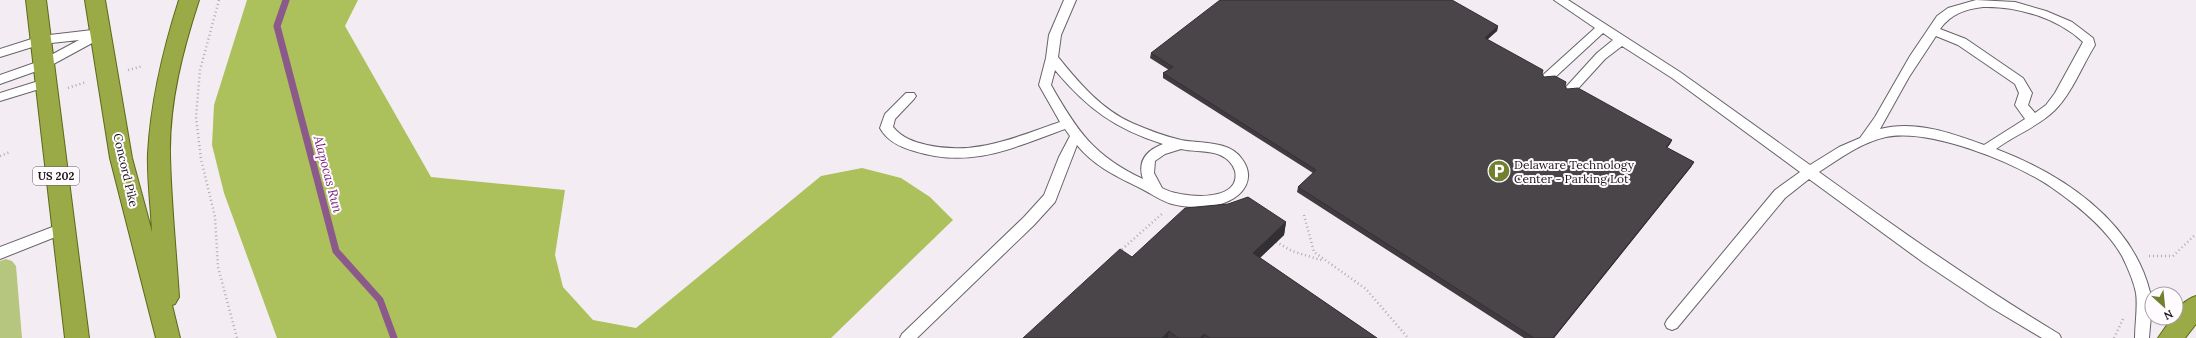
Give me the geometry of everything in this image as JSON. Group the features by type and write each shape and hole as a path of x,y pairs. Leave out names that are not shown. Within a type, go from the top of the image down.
{"highway":[{"name":"US 202","path":"36,0 77,338"},
{"name":"Concord Pike","path":"95,0 121,158 169,338"},
{"path":"169,338 159,154 162,112 176,44 189,0"},
{"path":"2170,338 2196,306"}],"lane":[{"path":"1052,58 1082,94 1104,112 1142,132 1183,145 1212,148 1227,153 1237,162 1242,172 1241,182 1235,192 1223,199 1206,201 1186,201 1171,198 1103,163 1076,136 1067,124 1045,85 1052,58 1055,35 1070,0"},
{"path":"1560,0 1676,75 1929,259 2048,335"},
{"path":"1865,140 1882,119 1898,85 1944,16 1954,8 1967,4 1992,2 2033,11 2073,28 2085,36 2089,41 2089,45 2052,106 2033,120 2000,138 1987,150"},
{"path":"1547,78 1602,28"},
{"path":"1934,31 1962,42 2019,81 2026,90 2027,95 2021,105 2033,120"},
{"path":"0,53 41,40 101,33"},
{"path":"0,97 45,74 101,33"},
{"path":"1570,90 1602,56 1621,40"},
{"path":"0,80 45,74"},
{"path":"910,96 889,117 886,128 893,138 927,151 954,154 986,153 1019,143 1044,131 1067,124"},
{"path":"1672,324 1780,194 1809,172 1844,150 1883,133 1901,130 1924,132 1987,150 2055,183 2106,223 2128,254 2143,293 2142,338"},
{"path":"907,338 1029,221 1050,198 1065,157 1076,136"},
{"path":"1157,191 1148,179 1146,170 1148,160 1155,152 1167,147 1183,145"},
{"path":"0,253 63,228"}],"path":[{"path":"219,0 200,70 197,124 201,159 215,217 218,267 237,338"},
{"path":"0,156 10,152"},
{"path":"1114,256 1164,212"},
{"path":"1304,215 1314,252 1325,262 1366,289 1408,338"},
{"path":"2128,254 2173,256 2196,234"},
{"path":"1276,242 1292,251 1325,262"},
{"path":"2114,338 2124,314"}],"green space":[{"path":"247,0 358,0 345,26 431,177 565,190 555,255 563,287 593,320 636,328 821,176 862,168 901,178 930,197 953,220 831,338 277,338 224,193 212,145 214,105"},
{"path":"6,259 12,261 16,266 22,338 0,338 0,261"}],"building":[{"name":"Delaware Technology Center - Parking Lot","path":"1220,0 1452,0 1498,26 1485,38 1543,70 1542,74 1544,77 1555,76 1566,82 1565,86 1567,89 1578,88 1672,140 1666,147 1694,162 1553,338 1534,338 1298,187 1316,170 1163,73 1173,67 1151,53"},
{"path":"1248,197 1286,222 1253,253 1377,338 1210,338 1204,334 1200,338 1178,338 1169,331 1162,338 1023,338 1120,249 1132,257 1185,208 1228,204"}],"waterway":[{"name":"Alapocas Run","path":"286,0 277,26 336,251 380,300 394,338"}],"place":[{"name":"Delaware Technology Center - Parking Lot","path":"1499,171"}]}
